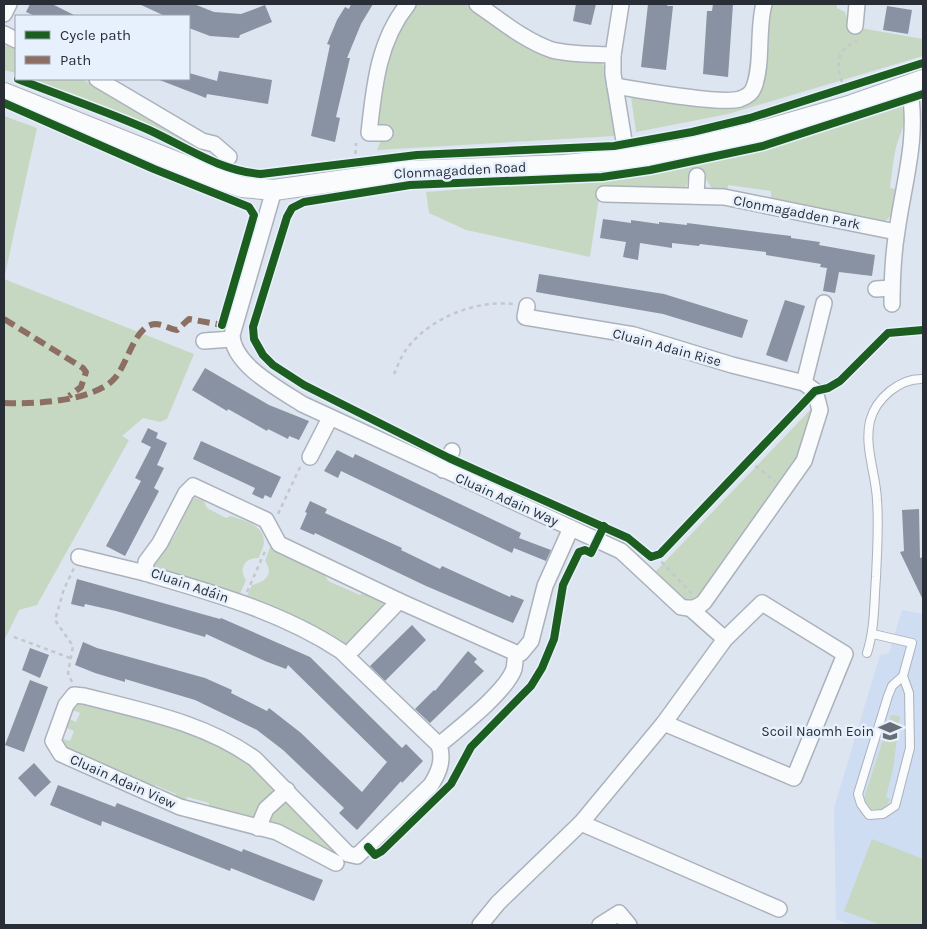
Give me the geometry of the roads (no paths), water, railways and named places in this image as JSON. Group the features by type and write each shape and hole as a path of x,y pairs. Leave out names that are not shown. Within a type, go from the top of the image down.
{"street":[{"path":"4,14 8,4"},
{"path":"385,133 369,133 375,78 392,28 408,4"},
{"path":"477,4 520,34 551,49 567,53 613,55"},
{"path":"622,4 613,55 615,86 627,159"},
{"path":"615,86 721,100 739,100 754,89 757,76 759,22 764,4"},
{"path":"857,4 857,33"},
{"path":"99,80 202,141 214,144 229,157"},
{"path":"892,304 896,232 910,162 912,111 916,82"},
{"name":"Clonmagadden Road","path":"4,93 219,179 242,186 274,190 409,171 564,165 627,159 686,149 765,130 852,105 916,82"},
{"path":"696,196 697,176"},
{"path":"204,341 232,339 274,190"},
{"name":"Clonmagadden Park","path":"604,194 724,197 896,232"},
{"path":"876,289 892,288"},
{"path":"696,607 785,488 807,454 820,410 810,387 824,302"},
{"name":"Cluain Adain Rise","path":"528,306 526,317 634,335 810,387"},
{"name":"Cluain Adain Way","path":"232,339 239,357 266,380 302,404 626,554 681,608 696,607 725,640"},
{"path":"310,457 330,418"},
{"path":"443,470 452,451"},
{"name":"Cluain Adáin","path":"439,745 341,650 301,628 242,602 145,572 146,562 160,543 186,493 193,486 266,520 279,544 399,601 516,653"},
{"path":"258,828 266,809 287,790 348,854 357,856 432,784 438,774 442,755 439,745 502,687 513,670 516,653 520,653 531,641 545,586 571,528"},
{"path":"79,557 145,572"},
{"path":"353,648 399,601"},
{"path":"480,925 498,903 581,822 664,724 725,640 762,603 845,654 794,778 664,724"},
{"name":"Cluain Adain View","path":"287,790 255,759 242,750 193,726 84,696 74,695 66,705 54,741 61,754 180,807 277,832 336,863"},
{"path":"581,822 779,909"},
{"path":"600,925 619,913 628,925"}],"lane":[{"path":"868,653 873,634 877,510 874,472 868,440 870,422 878,405 889,392 906,381 923,379"},
{"path":"873,634 912,644 903,676 892,686 888,696 858,794 861,804 869,814 882,814 895,806 902,784 910,748 909,692 903,676"}],"place":[{"name":"Scoil Naomh Eoin","path":"890,731"}]}
